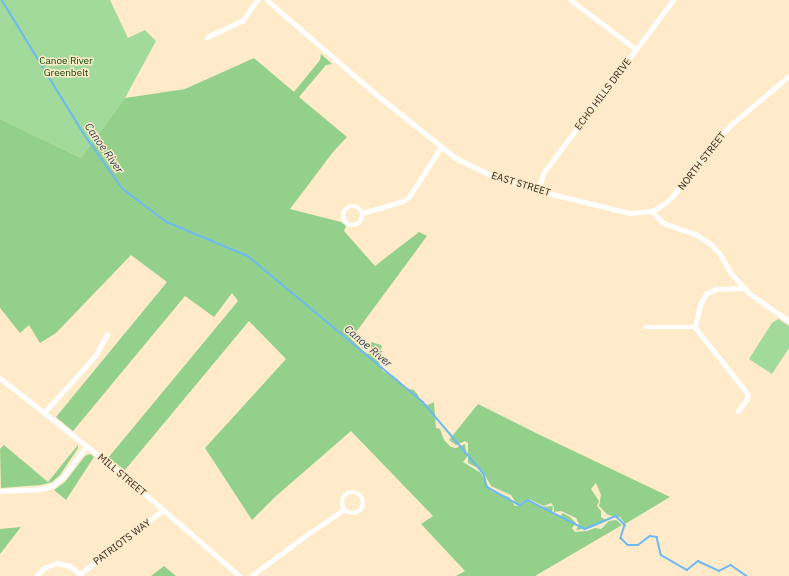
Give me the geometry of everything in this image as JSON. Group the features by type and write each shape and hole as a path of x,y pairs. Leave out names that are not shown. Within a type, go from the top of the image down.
{"street":[{"path":"207,37 242,21 257,0"},
{"name":"EAST STREET","path":"268,0 376,94 441,147 465,163 492,176 538,190 630,212 652,211"},
{"path":"571,0 636,49"},
{"name":"ECHO HILLS DRIVE","path":"538,190 544,172 673,0"},
{"name":"NORTH STREET","path":"652,211 662,206 672,197 717,139 733,123 788,77"},
{"path":"362,213 402,201 409,197 441,147"},
{"path":"348,208 358,208 362,213 362,219 356,226 347,224 343,219 344,213 348,208"},
{"path":"652,211 663,223 697,235 711,244 720,254 731,273 755,299 789,321"},
{"path":"695,327 700,305 706,294 716,289 744,288"},
{"path":"645,327 695,327"},
{"path":"695,327 748,395 747,400 739,411"},
{"path":"44,413 95,356 107,334"},
{"name":"MILL STREET","path":"0,378 121,473 240,576"},
{"path":"0,491 42,489 54,485 64,476 86,447"},
{"path":"350,493 361,494 364,503 361,512 351,514 343,510 343,500 345,496 350,493"},
{"name":"PATRIOTS WAY","path":"36,576 44,568 57,563 70,566 81,575 163,510"},
{"path":"251,576 343,510"}],"green space":[{"name":"Canoe River Greenbelt","path":"0,0 110,0 128,38 145,30 156,41 125,98 81,158 0,119"},
{"path":"321,54 332,64 326,65 299,97 347,137 333,152 290,209 341,222 346,226 344,231 375,266 419,232 427,236 351,339 367,354 372,351 370,344 372,342 381,345 382,347 378,355 380,366 383,371 396,378 405,388 414,390 424,404 428,405 434,402 436,428 440,429 444,440 451,447 456,448 465,444 467,457 463,462 481,473 491,491 509,497 515,506 521,505 528,500 540,507 553,506 552,512 555,515 560,516 563,513 576,523 572,528 575,532 587,531 595,528 601,529 609,521 616,520 622,525 535,576 456,576 465,571 421,524 433,516 351,431 275,497 252,520 205,448 286,359 249,321 125,470 108,458 238,301 232,293 214,317 185,296 73,431 56,417 167,282 131,255 56,333 40,343 29,325 20,333 0,308 0,119 81,158 125,98 185,89 254,58 294,92 320,60"},
{"path":"778,319 789,326 789,348 772,374 749,359 772,323"},
{"path":"478,404 670,497 625,524 620,517 608,515 599,506 601,495 596,483 591,489 599,501 597,506 601,511 601,517 607,521 590,528 576,530 579,524 576,518 561,511 554,512 554,507 551,503 544,506 529,499 517,505 511,495 491,486 482,470 468,463 468,443 465,441 456,445 449,440"},
{"path":"4,445 48,482 78,445 78,448 60,475 52,482 41,485 1,488 0,449"},
{"path":"90,454 94,457 66,500 54,490 65,482 85,456"},
{"path":"21,527 0,554 0,529"},
{"path":"164,566 176,576 151,576"}],"waterway":[{"name":"Canoe River","path":"2,0 84,134 123,189 167,222 248,256 423,402 484,474 487,487 520,505 528,500 585,529 616,516 625,525 621,538 628,545 638,545 650,536 657,537 661,555 687,570 698,561 719,571 731,565 747,576"}]}
